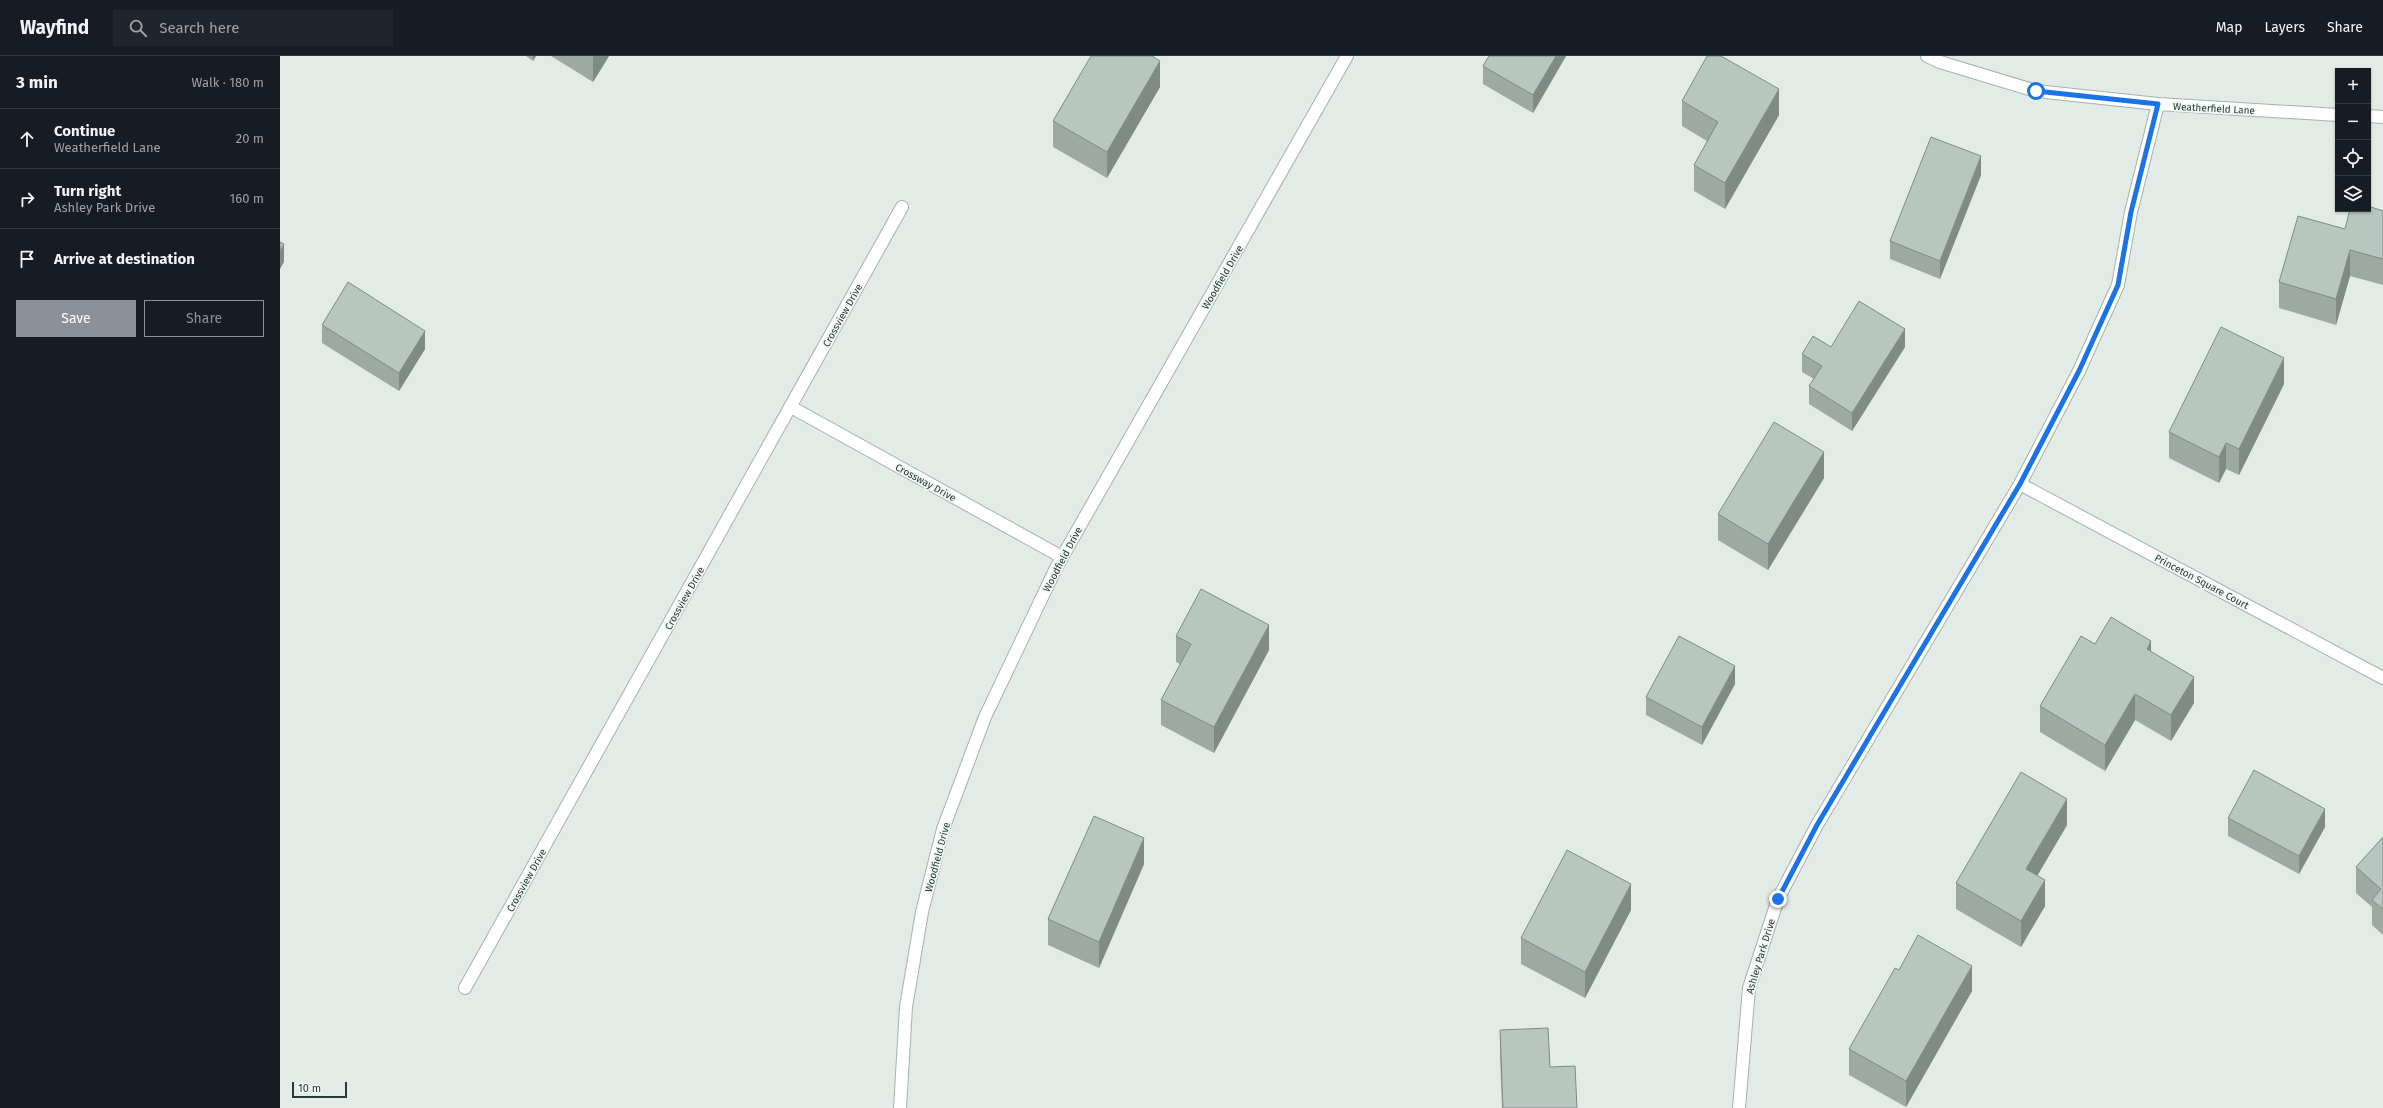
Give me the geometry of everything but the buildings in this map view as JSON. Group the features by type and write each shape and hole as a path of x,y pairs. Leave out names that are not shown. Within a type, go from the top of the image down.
{"street":[{"name":"Woodfield Drive","path":"900,1108 906,1007 922,912 943,829 985,717 1062,557 1347,56"},
{"name":"Weatherfield Lane","path":"1927,56 1940,62 2036,91 2158,104 2335,115"},
{"name":"Ashley Park Drive","path":"1739,1108 1749,988 1778,899 1817,825 2020,484 2079,371 2118,285 2131,212 2158,104"},
{"path":"2371,116 2383,117"},
{"name":"Crossview Drive","path":"465,988 902,207"},
{"name":"Crossway Drive","path":"790,408 1062,557"},
{"name":"Princeton Square Court","path":"2020,484 2383,678"}],"route":[{"path":"1778,899 1817,825 2020,484 2079,371 2118,285 2131,212 2158,104 2036,91"}]}
